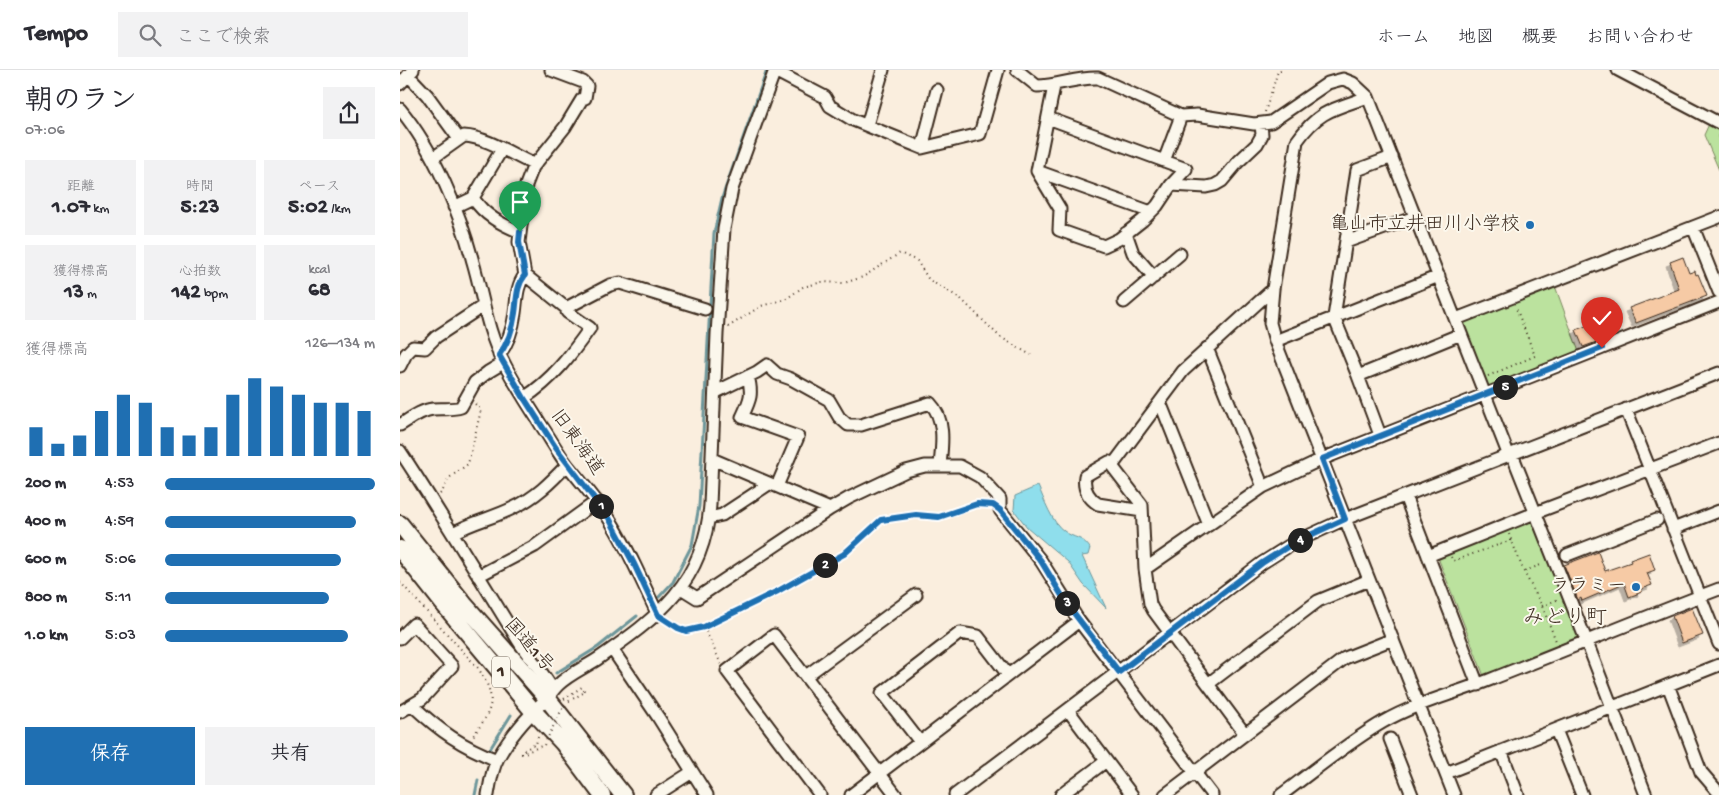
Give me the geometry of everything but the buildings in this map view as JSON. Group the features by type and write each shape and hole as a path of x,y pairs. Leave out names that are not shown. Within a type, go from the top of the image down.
{"highway":[{"name":"国道1号","path":"400,524 452,590 550,694 623,795"},
{"name":"国道1号","path":"400,549 533,711 563,743 602,795"}],"street":[{"path":"524,398 538,389 564,364 590,328 567,312 566,308 525,275 519,242 526,185 533,167 566,127 582,99 585,98 587,91 587,86 583,82 551,70"},
{"path":"488,795 497,760 533,711 559,684 612,649 658,615 681,588 700,552 709,518 716,392 717,334 723,240 729,201 775,70 825,97 830,106 853,120 922,148 980,134 998,70"},
{"path":"867,125 883,70"},
{"path":"1017,70 1037,86 1054,86 1086,77 1106,75 1181,116 1197,115 1261,124 1271,122 1334,81 1343,79 1353,83 1368,97 1485,395 1554,559 1646,795"},
{"path":"1618,70 1719,123"},
{"path":"400,84 411,72 459,139"},
{"path":"1048,118 1186,169 1171,185 1151,212 1126,233 1104,246 1059,230 1060,209 1037,171 1054,86"},
{"path":"922,148 937,90"},
{"path":"1368,97 1323,114 1306,129 1298,142 1270,323 1274,341 1454,795"},
{"name":"旧東海道","path":"400,109 415,128 433,158 454,207 473,263 483,306 501,359 567,465 609,518 634,564 658,615"},
{"path":"1164,161 1181,116"},
{"path":"1171,185 1206,187 1222,181 1238,162 1258,144 1262,135 1261,124"},
{"path":"433,158 459,139 468,136 489,142 531,163 533,167"},
{"path":"454,207 473,198 502,150"},
{"path":"1380,435 1334,317 1357,170 1392,157"},
{"path":"1037,171 1151,212"},
{"path":"473,198 479,207 494,220 520,232"},
{"path":"1346,242 1415,217"},
{"path":"1456,319 1719,217"},
{"path":"1693,227 1719,292"},
{"path":"1126,233 1133,253 1154,277"},
{"path":"1124,302 1180,254"},
{"path":"400,425 423,411 461,407 475,382 501,359 514,317 519,282 525,275"},
{"path":"1274,341 1438,276"},
{"path":"566,308 610,285 620,283 705,309"},
{"path":"1112,466 1182,371 1274,289"},
{"path":"1145,569 1263,487 1322,459 1719,302"},
{"path":"400,366 406,354 413,347 425,348 436,337 483,306"},
{"path":"1358,376 1461,334"},
{"path":"1207,348 1263,487"},
{"path":"716,392 767,365 777,374 791,379 829,400 843,422 855,426 930,403 935,408 942,432 940,465"},
{"path":"955,795 1262,563 1286,548 1345,519 1719,373"},
{"path":"709,518 722,515 773,485 798,437 742,417 751,396 752,389 748,376"},
{"path":"1160,402 1209,525"},
{"path":"1626,409 1719,644"},
{"path":"1428,556 1534,513 1719,443"},
{"path":"400,451 453,533 478,576 499,606 519,642 546,677 550,694"},
{"path":"712,459 830,509"},
{"path":"1142,511 1098,504 1092,500 1084,486 1085,476 1109,462 1142,506 1145,569 1150,604 1169,633 1245,734"},
{"path":"453,533 513,508 540,492 567,465"},
{"path":"681,588 697,598 811,524 830,509 906,471 925,466 960,466 980,477 1000,498 1000,510 1041,561 1080,621 1212,795"},
{"path":"1405,496 1478,684"},
{"path":"478,576 535,546 597,501"},
{"path":"1674,529 1719,511"},
{"path":"1567,555 1656,520"},
{"path":"1208,684 1318,600 1369,580"},
{"path":"1281,795 1353,741 1385,721 1418,706 1586,640 1719,590"},
{"path":"806,676 916,595"},
{"path":"851,795 1080,621"},
{"path":"400,638 414,624 452,666 422,699 400,712"},
{"path":"920,742 882,692 960,633 978,636 1008,675"},
{"path":"820,795 727,670 774,634 896,795"},
{"path":"1165,795 1346,658 1393,640"},
{"path":"612,649 707,795"},
{"path":"1446,773 1719,665"},
{"path":"1668,685 1701,772 1719,792 1716,795"},
{"path":"412,706 447,735 497,760"},
{"path":"1068,710 1132,795"},
{"path":"1556,730 1582,795"},
{"path":"1390,739 1412,795"},
{"path":"1501,751 1518,795"},
{"path":"1061,795 1106,761"},
{"path":"656,795 692,772"}],"path":[{"path":"1261,124 1278,71 1281,70"},
{"path":"717,334 761,306 786,299 803,287 822,282 844,282 863,276 900,253 917,261 929,280 960,298 1000,337 1031,355"},
{"path":"1484,377 1535,356 1511,297"},
{"path":"431,500 442,492 449,478 468,464 481,410 468,395"},
{"path":"658,615 686,631 704,627 778,591 844,554 881,520 916,515 939,517 977,504 993,505 1000,510"},
{"path":"1506,524 1524,572 1542,606 1556,642"},
{"path":"1446,548 1453,561 1512,540"},
{"path":"1524,572 1554,559"},
{"path":"1542,606 1568,595"},
{"path":"704,627 722,667 727,670"},
{"path":"536,744 522,751 522,754 544,745 565,704 585,692 582,687 564,699"}],"green space":[{"path":"1709,124 1719,129 1719,170 1704,135"},
{"path":"1555,286 1579,352 1491,387 1487,385 1463,325 1465,320"},
{"path":"1534,518 1582,636 1484,676 1437,555"}],"water":[{"path":"1038,486 1049,510 1060,527 1068,534 1084,541 1090,548 1088,555 1082,556 1106,608 1083,584 1068,562 1027,527 1014,510 1015,496"}],"waterway":[{"path":"659,597 673,582 692,545 699,506 714,233 722,198 767,70"},
{"path":"556,673 598,647 637,616"},
{"path":"490,749 511,715"},
{"path":"475,795 478,780"}],"place":[{"name":"亀山市立井田川小学校","path":"1530,225"},
{"name":"ララミー","path":"1636,587"}],"district":[{"name":"みどり町","path":"1565,619"}],"route":[{"path":"520,232 519,242 525,275 519,282 514,317 506,345 499,355 567,465 609,518 634,564 658,615 686,631 704,627 810,574 844,554 881,520 916,515 939,517 977,504 993,505 1000,510 1041,561 1067,604 1119,672 1262,563 1295,542 1345,519 1322,459 1602,348"}]}
